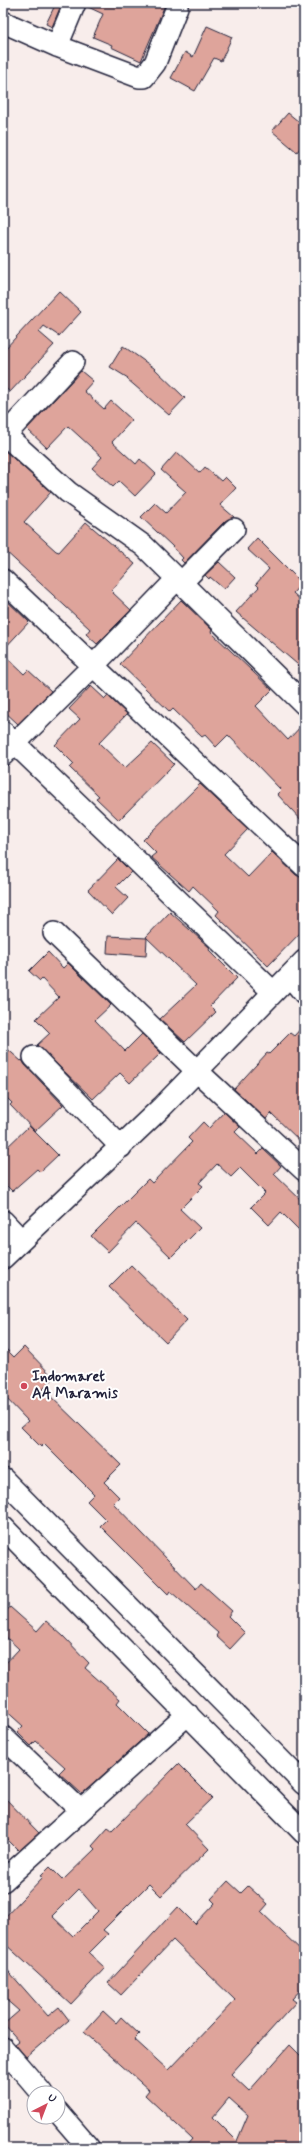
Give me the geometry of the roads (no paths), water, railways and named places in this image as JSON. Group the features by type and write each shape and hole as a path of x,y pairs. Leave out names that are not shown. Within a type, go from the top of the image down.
{"street":[{"path":"57,46 75,3"},
{"path":"3,22 57,46 138,77 144,77 155,63 178,7"},
{"path":"73,362 4,434 68,492 144,546 304,704"},
{"path":"234,529 94,665 7,743 273,992"},
{"path":"3,580 304,866"},
{"path":"54,933 197,1072 304,1170"},
{"path":"3,1258 121,1147 197,1072 304,961"},
{"path":"290,976 304,993"},
{"path":"34,1057 121,1147"},
{"path":"3,1221 22,1240"},
{"path":"3,1480 304,1784"},
{"path":"3,1527 304,1834"},
{"path":"3,1881 188,1714"},
{"path":"3,1737 80,1810"},
{"path":"3,2048 35,2085"},
{"path":"66,2121 89,2148"}],"place":[{"name":"Indomaret AA Maramis","path":"24,1386"}]}
